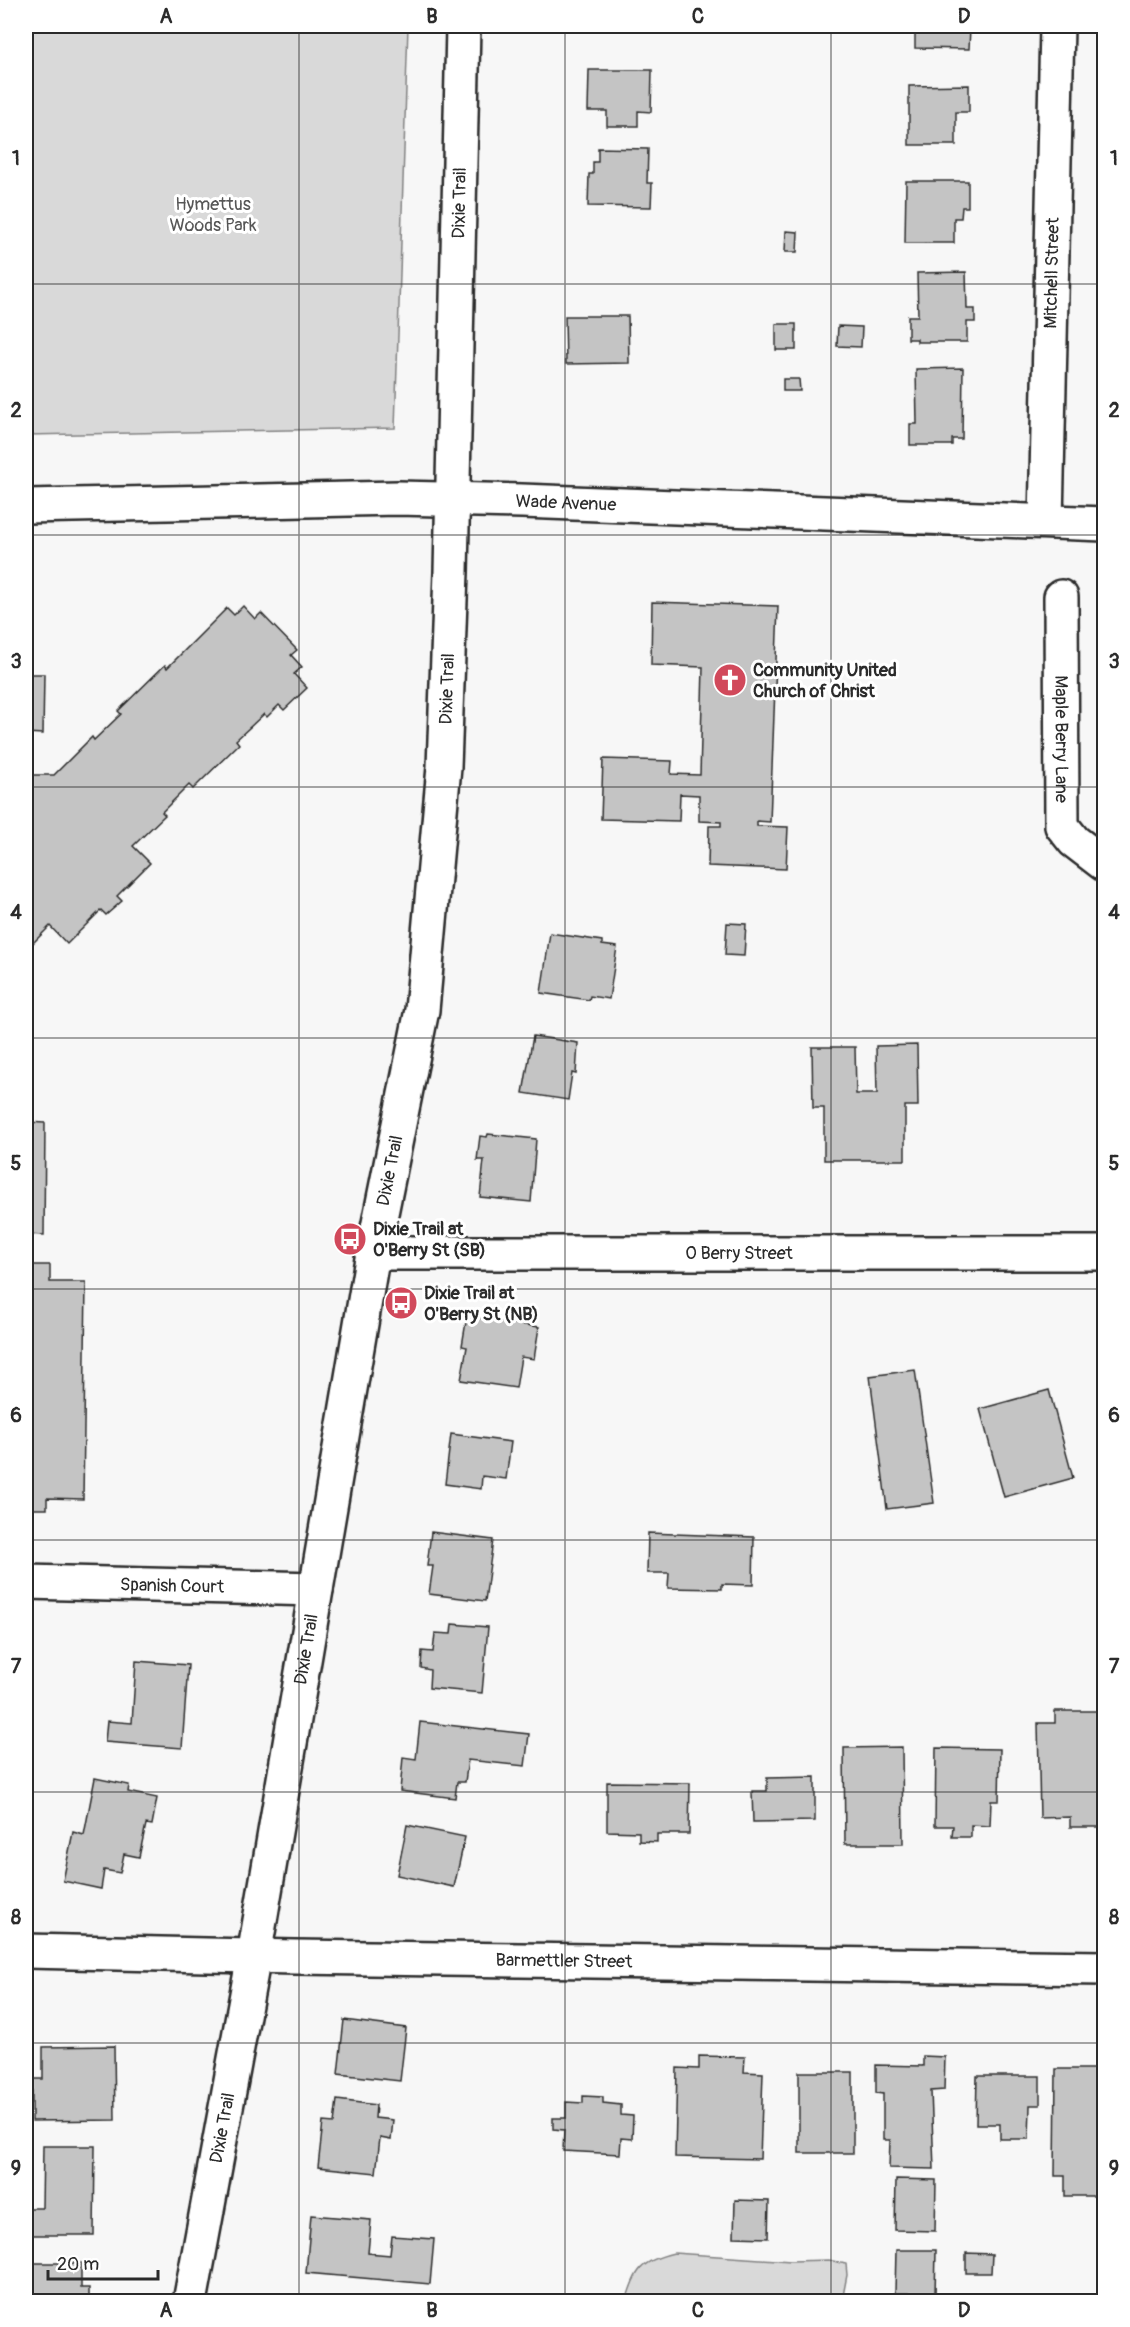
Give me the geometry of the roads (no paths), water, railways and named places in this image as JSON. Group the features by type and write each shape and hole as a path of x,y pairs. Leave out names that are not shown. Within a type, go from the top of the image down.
{"main road":[{"name":"Dixie Trail","path":"189,2301 254,1956 374,1253 422,1010 444,767 463,26"},
{"name":"Mitchell Street","path":"1046,521 1057,26"},
{"name":"Wade Avenue","path":"26,506 385,498 1104,524"},
{"name":"Maple Berry Lane","path":"1061,597 1062,826 1074,841 1104,864"},
{"name":"O Berry Street","path":"374,1253 1104,1253"},
{"name":"Spanish Court","path":"26,1582 316,1588"},
{"name":"Barmettler Street","path":"26,1951 1104,1968"}],"place":[{"name":"Community United Church of Christ","path":"730,680"},
{"name":"Dixie Trail at O'Berry St (SB)","path":"350,1239"},
{"name":"Dixie Trail at O'Berry St (NB)","path":"401,1303"}],"park label":[{"name":"Hymettus Woods Park","path":"213,214"}]}
